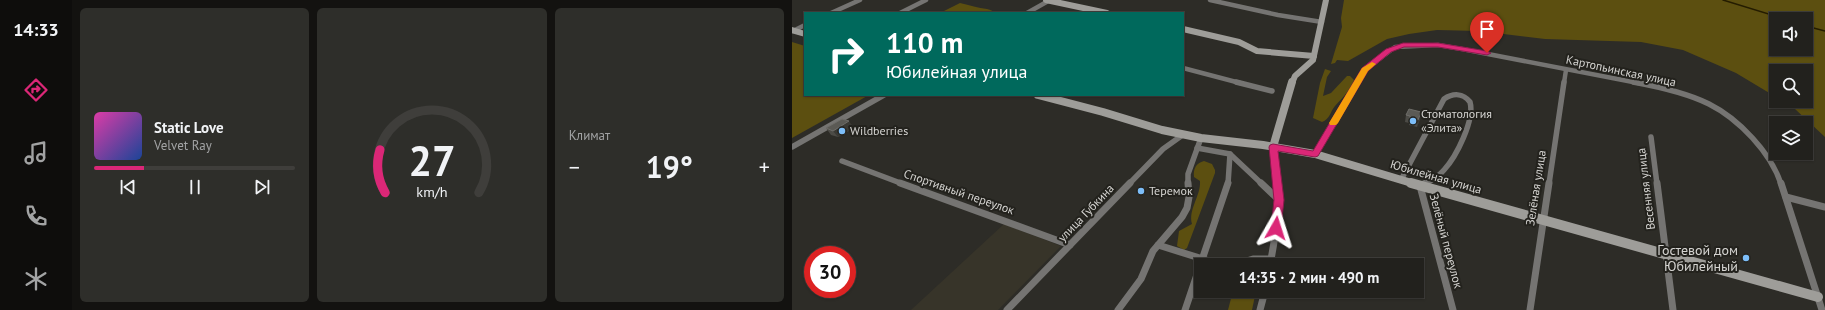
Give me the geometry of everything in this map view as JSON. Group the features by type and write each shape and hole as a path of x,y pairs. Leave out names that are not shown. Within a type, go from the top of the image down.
{"street":[{"path":"833,12 860,0"},
{"path":"902,12 926,0"},
{"path":"1029,12 1048,0 1102,12"},
{"path":"1210,0 1278,15 1322,22"},
{"path":"1272,258 1279,200 1273,147 1293,79 1313,60 1326,0"},
{"path":"792,30 804,25"},
{"path":"1184,29 1239,42 1257,51 1269,54 1314,56"},
{"path":"792,30 804,34"},
{"name":"Картопьинская улица","path":"1315,154 1365,70 1396,47 1416,44 1438,45 1656,86 1709,104 1736,122 1758,144 1774,167 1783,189 1821,298 1822,310"},
{"path":"1184,68 1272,91"},
{"name":"Зелёная улица","path":"1530,310 1542,220 1566,70"},
{"name":"Зелёный переулок","path":"1401,180 1444,99 1452,94 1467,98 1471,105 1470,113 1456,152 1440,175 1420,186 1453,310"},
{"path":"792,148 882,96"},
{"name":"Юбилейная улица","path":"1042,96 1103,112 1162,130 1201,138 1315,154 1420,186 1821,298"},
{"name":"улица Губкина","path":"1007,310 1168,144 1184,134"},
{"name":"Весенняя улица","path":"1651,137 1673,310"},
{"path":"1118,310 1141,279 1158,245 1182,218 1187,208 1189,197 1188,174 1201,138"},
{"path":"1197,148 1223,151 1230,154 1279,200"},
{"path":"1203,258 1228,187 1230,154"},
{"name":"Спортивный переулок","path":"842,161 871,173 1005,219 1070,245"},
{"path":"1786,197 1825,207"},
{"path":"1158,245 1200,258"},
{"path":"1186,310 1189,295 1194,282"},
{"path":"1260,310 1263,298"}],"shaded area":[{"path":"1344,0 1825,0 1825,137 1813,126 1813,116 1802,116 1794,108 1813,108 1813,64 1769,64 1769,93 1736,73 1683,50 1641,42 1545,39 1479,31 1437,30 1387,39 1348,61 1337,60 1335,63 1331,64 1342,27 1341,18"},
{"path":"960,3 994,12 942,12"},
{"path":"792,42 804,46 804,96 867,96 792,138"},
{"path":"1325,69 1331,71 1327,77 1323,96 1331,93 1347,76 1350,76 1354,80 1348,91 1325,121 1322,122 1313,118 1320,83"},
{"path":"1204,161 1212,164 1215,173 1187,248 1184,250 1177,246 1179,231 1192,224 1191,218 1193,208 1200,187 1200,181 1194,177 1194,171 1197,165"},
{"path":"1004,224 1061,246 998,310 911,310"},
{"path":"1231,298 1255,298 1252,310 1228,310"}],"building":[{"path":"1409,109 1421,112 1418,120 1410,118 1410,116 1406,115"},
{"path":"842,119 849,121 833,131 826,128"}],"waterway":[{"path":"1723,0 1769,14"},
{"path":"1813,28 1825,31"}],"slow traffic":[{"path":"1333,123 1365,70 1372,64"}],"place":[{"name":"Стоматология «Элита»","path":"1413,121"},
{"name":"Wildberries","path":"842,131"},
{"name":"Теремок","path":"1141,191"},
{"name":"Гостевой дом Юбилейный","path":"1746,258"}],"route":[{"path":"1276,228 1279,200 1273,147 1315,154 1365,70 1389,51 1403,45 1438,45 1487,53"}]}
